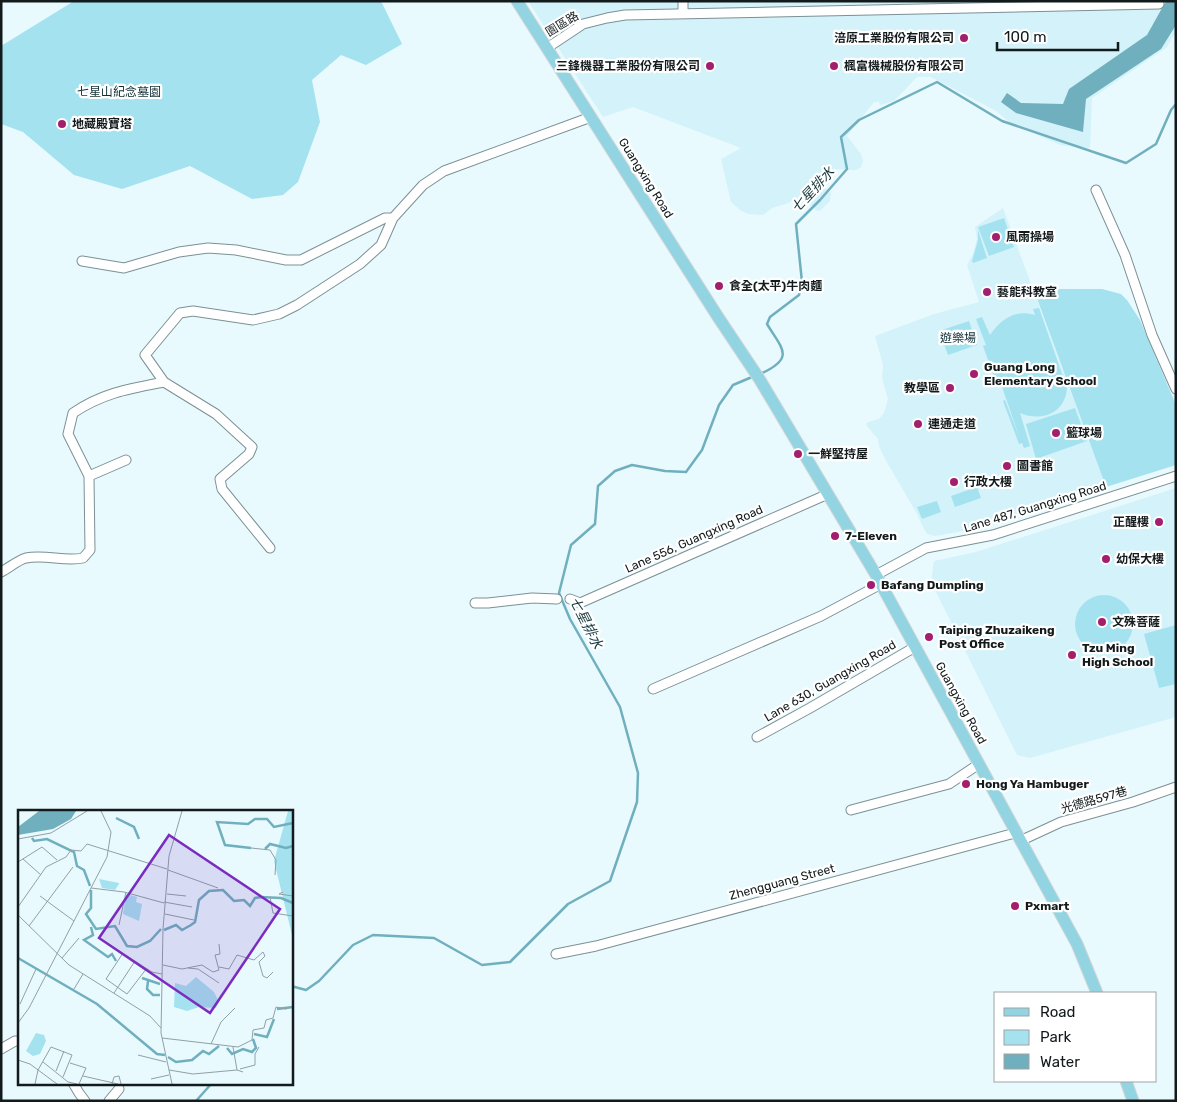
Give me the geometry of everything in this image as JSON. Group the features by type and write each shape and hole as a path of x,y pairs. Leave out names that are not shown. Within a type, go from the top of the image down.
{"main road":[{"name":"Guangxing Road","path":"517,1 718,317 753,367 879,580 1077,944 1097,992"},
{"path":"1126,1082 1133,1101"}],"street":[{"path":"683,1 683,13"},
{"name":"園區路","path":"547,48 584,24 625,15 806,6 1160,4"},
{"path":"270,548 222,489 219,482 220,479 249,454 252,447 216,414 164,382 145,355 180,313 193,311 252,320 279,314 297,305 360,264 381,245 393,218 423,185 444,171 591,117"},
{"path":"1096,190 1125,256 1152,335 1176,390"},
{"path":"82,261 124,268 179,252 208,248 236,250 286,260 301,260 385,218 393,218"},
{"path":"1,572 26,558 72,561 83,558 90,550 89,476 68,434 72,414 85,405 118,390 164,382"},
{"path":"89,476 126,460"},
{"name":"Lane 487, Guangxing Road","path":"653,689 821,616 879,580 902,559 926,548 998,534 1176,476"},
{"name":"Lane 556, Guangxing Road","path":"570,599 580,603 828,494"},
{"path":"475,603 488,604 532,598 557,599"},
{"name":"Lane 630, Guangxing Road","path":"758,737 915,647"},
{"path":"851,810 949,784 979,764"},
{"name":"光德路597巷","path":"1017,836 1176,788"},
{"name":"Zhengguang Street","path":"556,954 1017,836"},
{"path":"1,1049 18,1041"},
{"path":"74,1084 78,1093 86,1101"},
{"path":"109,1101 119,1090"}],"shaded area":[{"path":"528,1 1176,1 1176,32 1167,47 1092,98 1090,148 1060,145 1009,122 996,111 931,77 917,77 894,101 880,105 879,102 874,102 847,136 861,154 863,161 861,167 856,170 835,169 833,172 826,171 821,176 821,184 831,193 830,201 820,211 815,210 814,206 808,205 802,208 795,198 789,203 772,208 763,215 748,214 731,202 721,159 741,148 633,107 603,117"},
{"name":"Guang Long Elementary School","path":"1003,208 1106,487 1017,516 1010,512 999,516 992,524 958,532 935,536 930,535 926,533 885,459 878,439 866,425 868,422 879,419 884,413 888,399 882,378 883,365 875,336 934,314 979,302 967,265 973,254 977,239 975,227"},
{"name":"Tzu Ming High School","path":"1176,488 1176,717 1030,758 1017,755 931,582 934,561 976,552"}],"green space":[{"name":"七星山紀念墓園","path":"74,1 381,1 402,44 366,65 341,55 312,80 320,122 298,182 283,195 252,199 190,166 122,189 74,175 23,132 1,124 1,46"},
{"name":"風雨操場","path":"1004,218 1014,247 989,256 978,227"},
{"path":"978,230 987,258 973,263 978,240"},
{"path":"1039,289 1102,289 1121,294 1127,300 1140,320 1176,405 1176,465 1106,487 1035,293"},
{"path":"1039,308 1067,388 1062,404 1051,414 1036,417 1020,413 1030,446 1024,448 1022,443 1019,444 1003,401 1005,400 1020,439 1001,384 997,385 983,346 986,345 976,319 982,317 990,335 999,324 1009,317 1021,313 1035,315 1033,309"},
{"name":"遊樂場","path":"969,321 977,345 948,355 939,331"},
{"name":"籃球場","path":"1075,408 1087,441 1036,459 1026,424"},
{"path":"977,487 981,498 955,507 951,496"},
{"path":"937,501 941,512 922,519 917,507"},
{"name":"文殊菩薩","path":"1104,595 1115,597 1128,608 1133,624 1131,635 1120,648 1104,653 1093,651 1080,640 1075,624 1077,613 1088,600"},
{"path":"1176,625 1176,684 1159,688 1144,634"}],"water":[{"path":"1166,1 1176,1 1176,25 1161,49 1086,99 1083,132 1016,113 1001,102 1007,93 1021,103 1063,104 1069,89 1147,35"}],"waterway":[{"name":"七星排水","path":"760,374 778,363 782,358 783,352 781,347 767,324 770,317 799,295 802,282 796,224 847,169 841,137 859,120 937,82 1002,121 1126,163 1156,144 1171,110 1176,104"},
{"name":"七星排水","path":"292,986 306,990 319,981 353,945 373,935 434,938 482,965 510,962 568,904 610,881 637,802 638,773 620,707 570,619 559,593 571,545 595,524 598,486 615,471 632,465 665,471 686,472 702,450 719,405 733,385 752,377"},
{"name":"七星排水","path":"196,1101 211,1084"}],"place":[{"name":"涪原工業股份有限公司","path":"964,38"},
{"name":"三鋒機器工業股份有限公司","path":"710,66"},
{"name":"楓富機械股份有限公司","path":"834,66"},
{"name":"地藏殿寶塔","path":"62,124"},
{"name":"風雨操場","path":"996,237"},
{"name":"食全(太平)牛肉麵","path":"719,286"},
{"name":"藝能科教室","path":"987,292"},
{"name":"Guang Long Elementary School","path":"974,374"},
{"name":"教學區","path":"950,388"},
{"name":"連通走道","path":"918,424"},
{"name":"籃球場","path":"1056,433"},
{"name":"一鮮堅持屋","path":"798,454"},
{"name":"圖書館","path":"1007,466"},
{"name":"行政大樓","path":"954,482"},
{"name":"正醒樓","path":"1159,522"},
{"name":"7-Eleven","path":"835,536"},
{"name":"幼保大樓","path":"1106,559"},
{"name":"Bafang Dumpling","path":"871,585"},
{"name":"文殊菩薩","path":"1102,622"},
{"name":"Taiping Zhuzaikeng Post Office","path":"929,637"},
{"name":"Tzu Ming High School","path":"1072,655"},
{"name":"Hong Ya Hambuger","path":"966,784"},
{"name":"Pxmart","path":"1015,906"}]}
